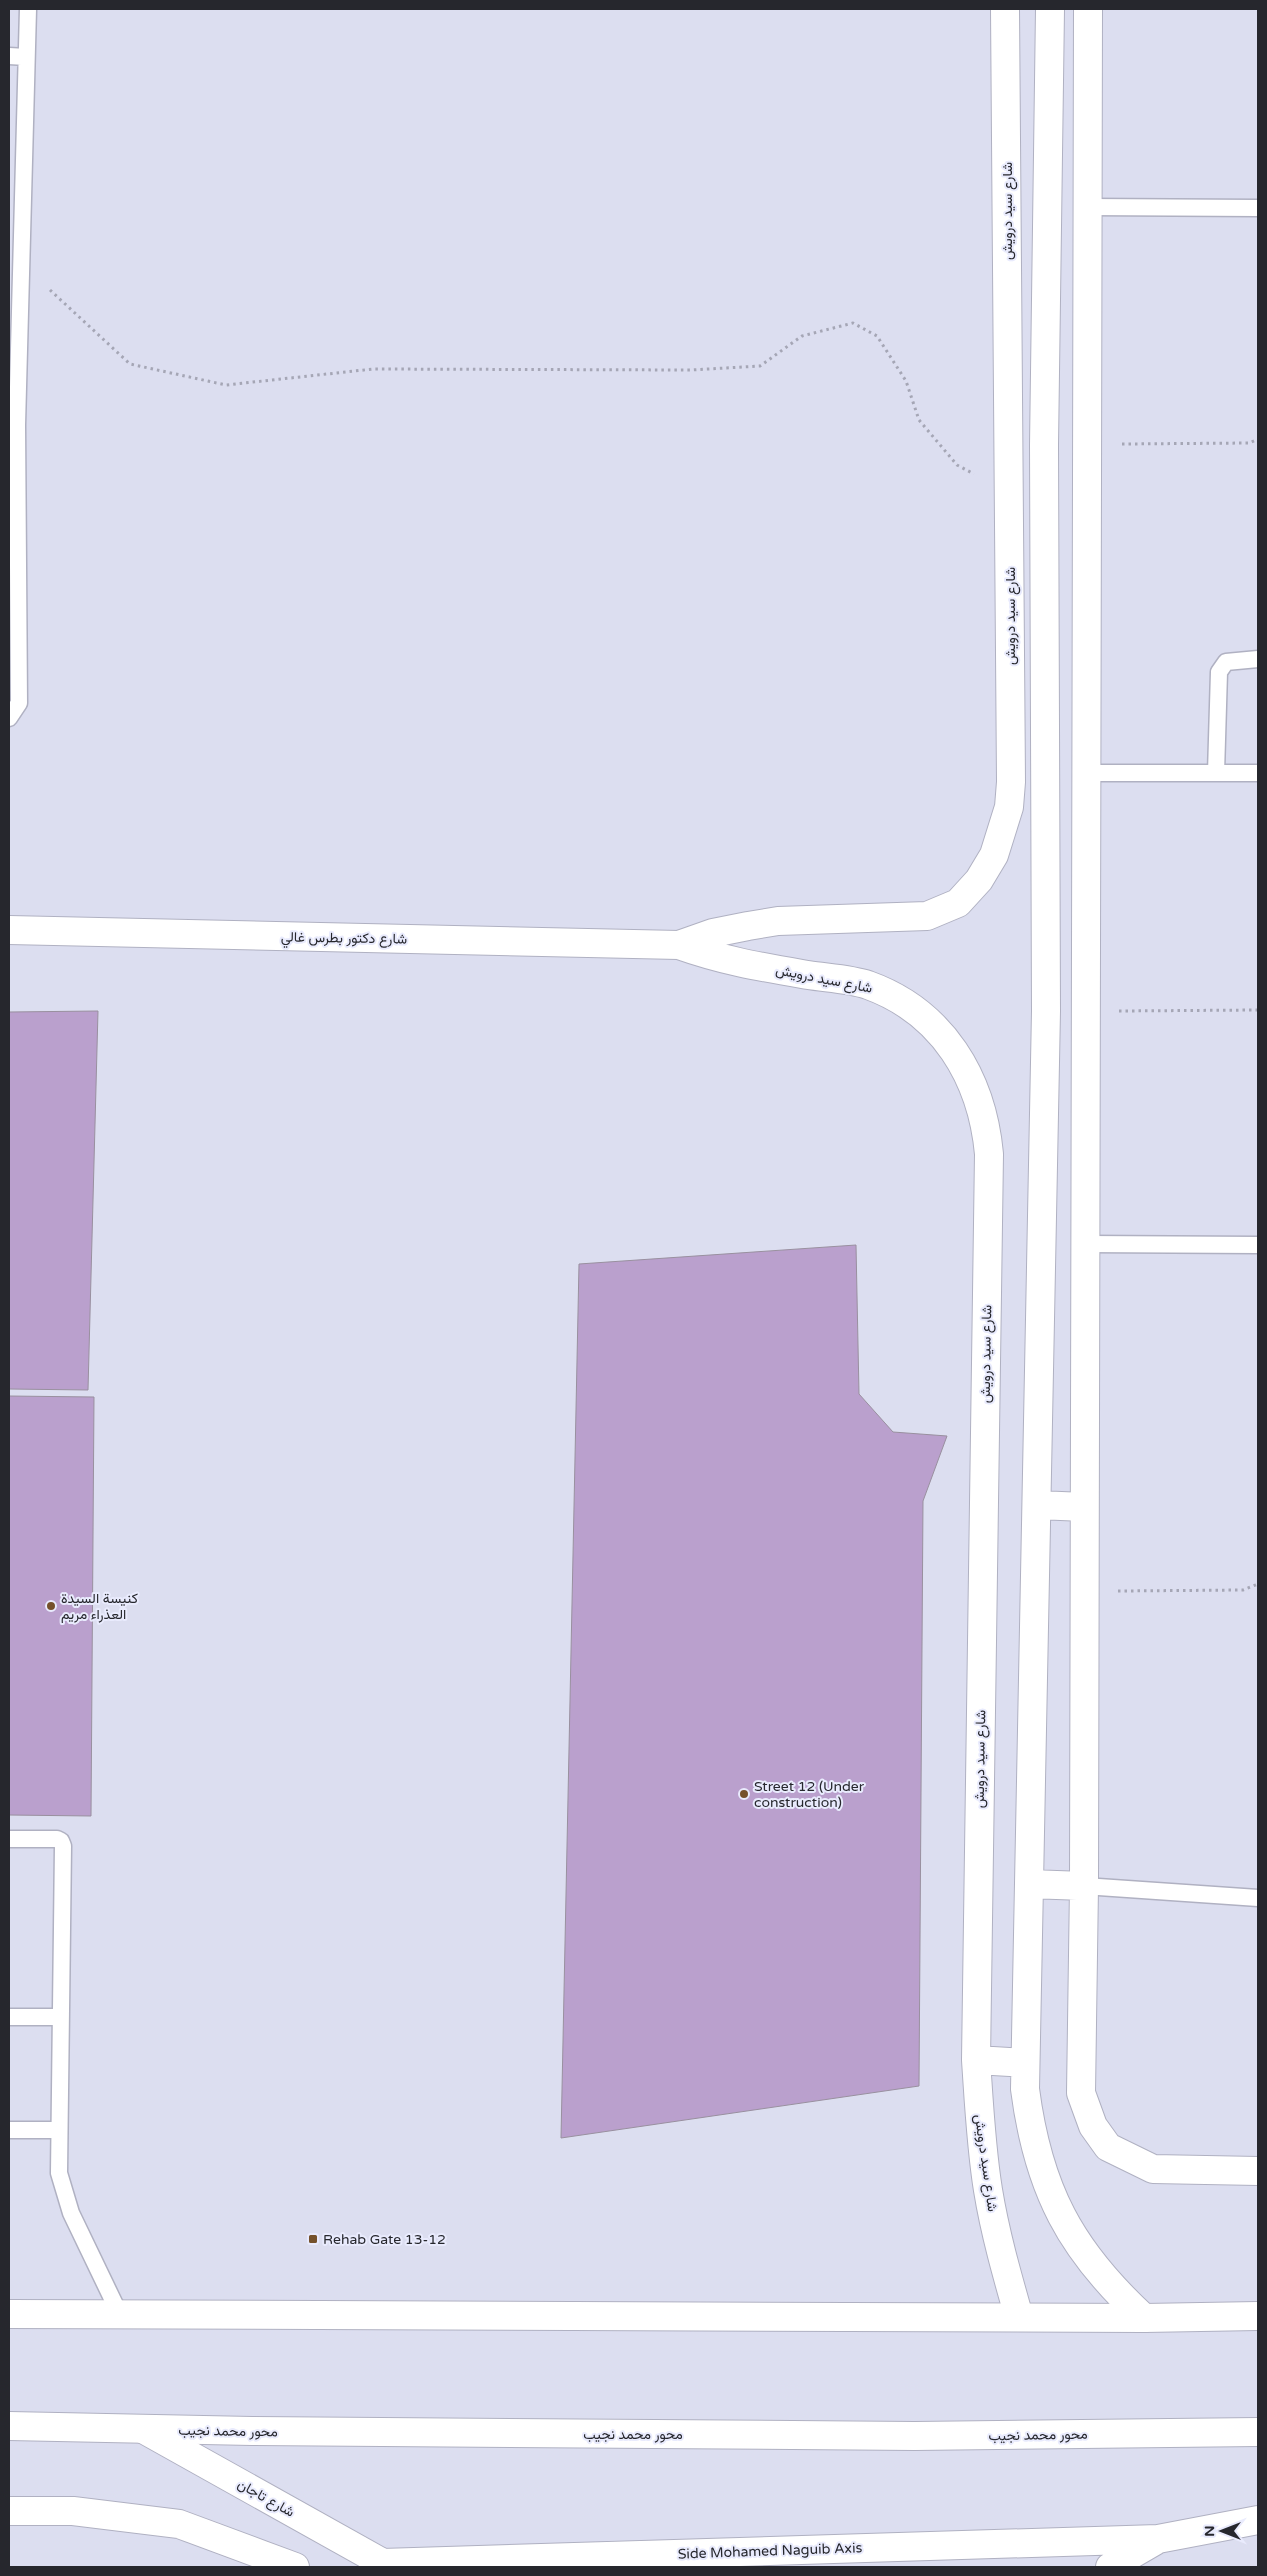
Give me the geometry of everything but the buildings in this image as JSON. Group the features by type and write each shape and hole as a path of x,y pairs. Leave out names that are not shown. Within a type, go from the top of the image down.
{"street":[{"name":"شارع سيد درويش","path":"679,945 713,933 778,921 927,916 958,903 978,880 994,855 1003,832 1009,807 1011,782 1005,9"},
{"path":"1050,9 1044,445 1046,1011 1038,1505 1028,1884 1025,2089 1034,2144 1045,2180 1062,2220 1085,2256 1112,2289 1144,2318"},
{"path":"1088,9 1086,1244 1083,1591 1084,1886 1081,2093 1093,2126 1108,2147 1153,2169 1258,2171"},
{"path":"1044,445 1087,444"},
{"name":"شارع دكتور بطرس غالي","path":"9,930 679,945"},
{"name":"شارع سيد درويش","path":"679,945 743,965 866,985 889,994 932,1025 951,1046 967,1071 978,1097 986,1125 989,1154 976,2060 980,2125 988,2190 1001,2254 1019,2317"},
{"path":"1046,1011 1086,1011"},
{"path":"1038,1505 1084,1507"},
{"path":"1028,1884 1084,1886"},
{"path":"976,2060 1025,2063"},
{"path":"9,2314 1144,2318 1258,2316"},
{"name":"محور محمد نجيب","path":"9,2426 252,2432 915,2436 1258,2432"},
{"name":"شارع تاجان","path":"143,2429 386,2565"},
{"path":"9,2511 73,2510 179,2524 295,2567"},
{"path":"1110,2567 1158,2539 1258,2520"},
{"name":"Side Mohamed Naguib Axis","path":"386,2565 1158,2539"}],"lane":[{"path":"9,718 19,703 13,425 21,262 28,9"},
{"path":"9,56 26,56"},
{"path":"1088,207 1258,208"},
{"path":"1216,773 1219,672 1226,662 1258,659"},
{"path":"1086,773 1258,773"},
{"path":"1086,1244 1258,1245"},
{"path":"9,1840 57,1839 61,1840 63,1846 59,2173 71,2213 120,2314"},
{"path":"1084,1886 1258,1898"},
{"path":"9,2017 60,2017"},
{"path":"9,2130 59,2130"}],"path":[{"path":"21,262 130,364 226,385 373,369 690,370 760,366 802,336 852,323 876,336 906,381 919,420 957,465 982,478 1008,479"},
{"path":"1087,444 1249,443 1258,439"},
{"path":"1086,1011 1258,1010"},
{"path":"1083,1591 1243,1590 1258,1584"}],"place":[{"name":"كنيسة السيدة العذراء مريم","path":"51,1606"},
{"name":"Street 12 (Under construction)","path":"744,1794"},
{"name":"Rehab Gate 13-12","path":"313,2239"}]}
